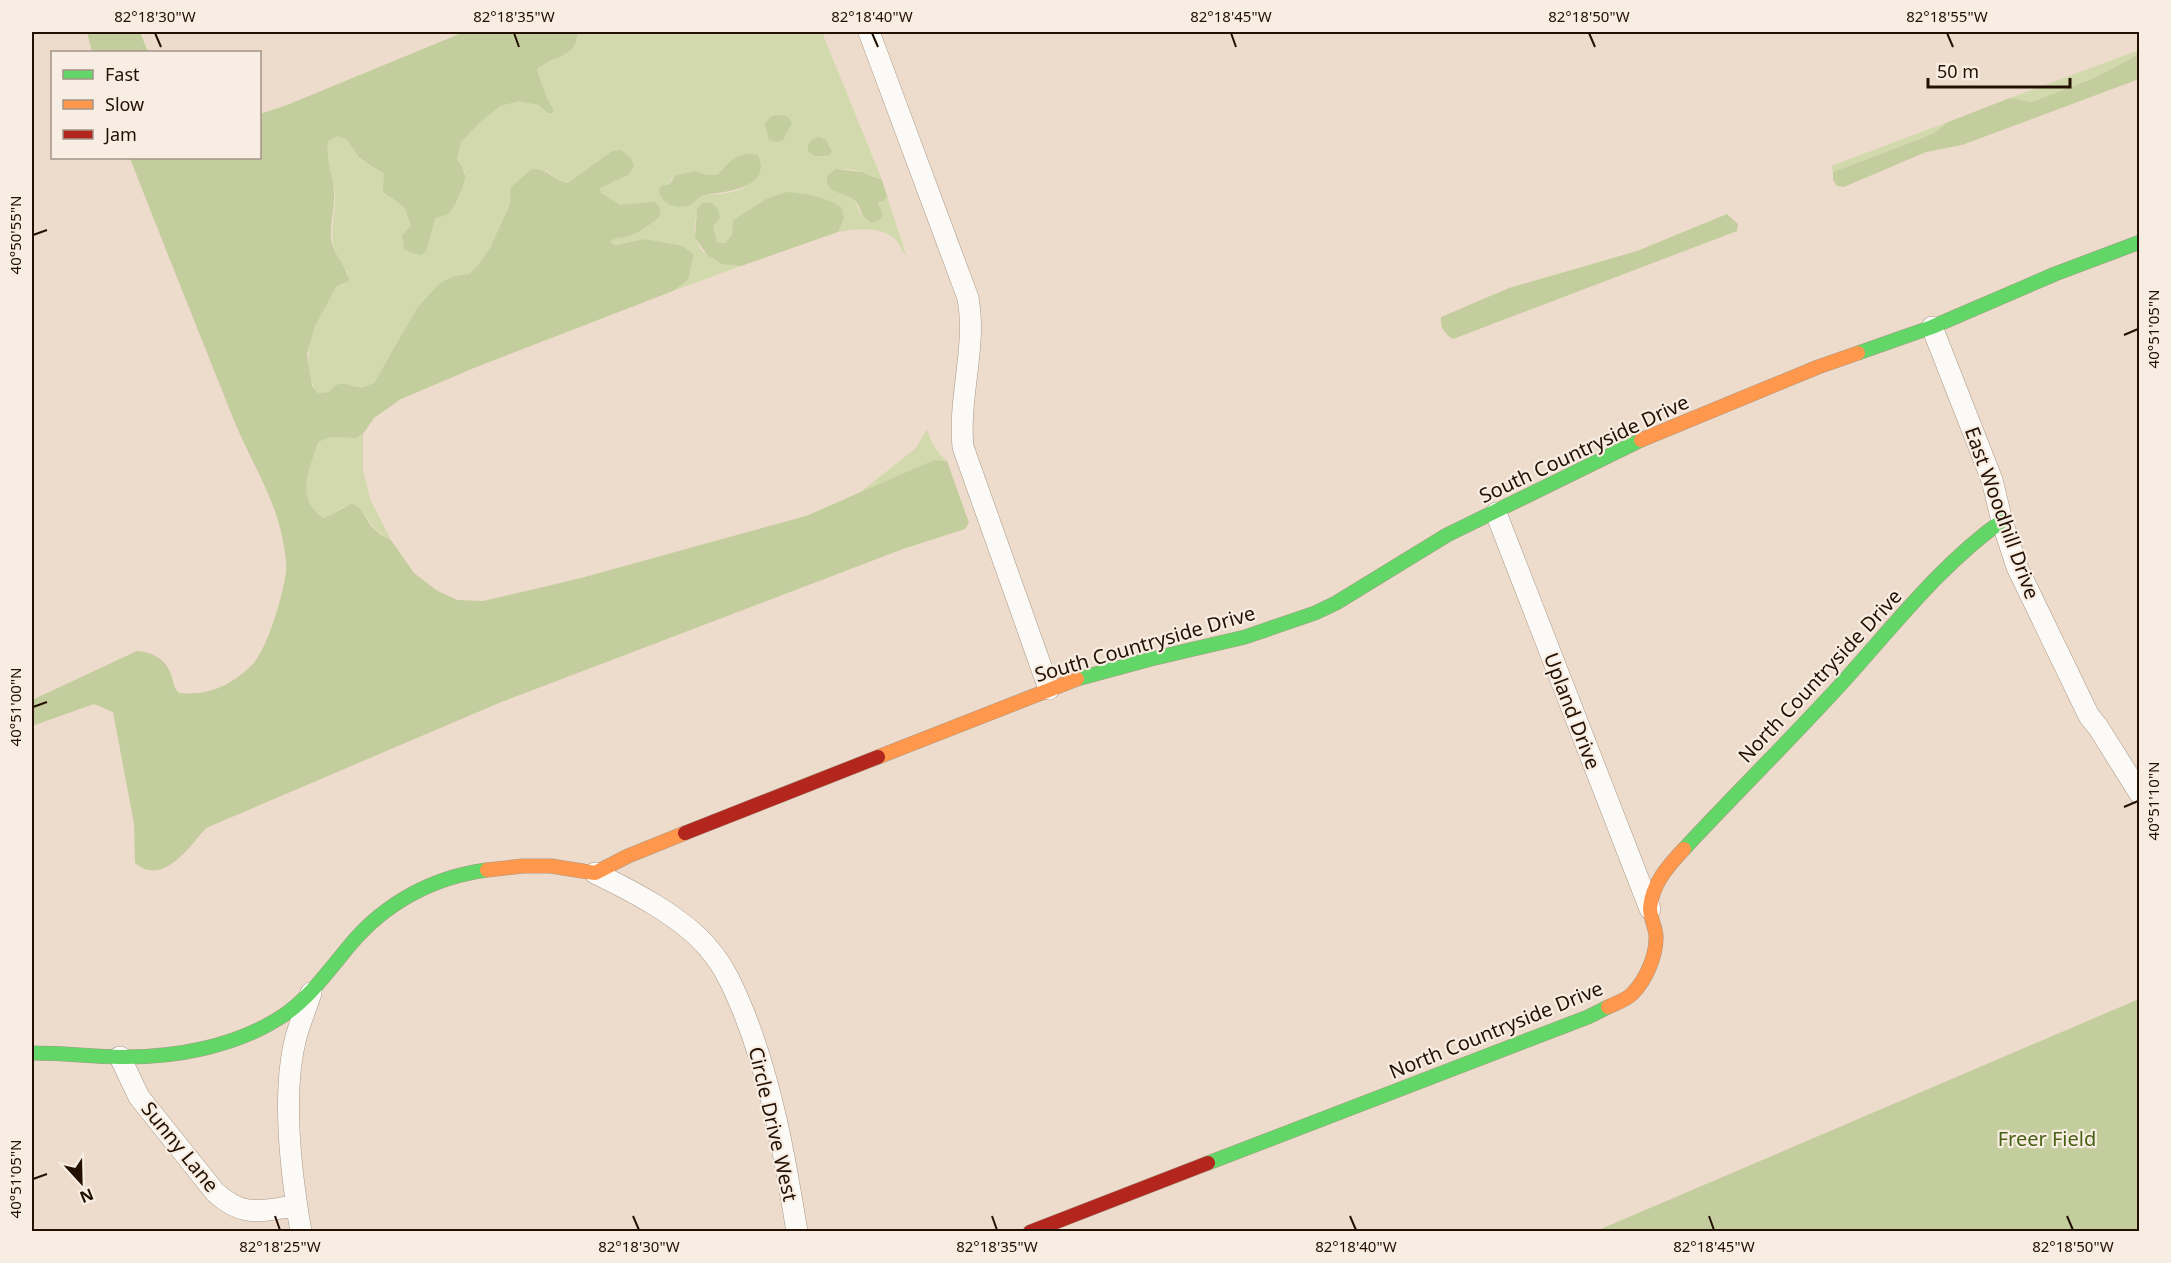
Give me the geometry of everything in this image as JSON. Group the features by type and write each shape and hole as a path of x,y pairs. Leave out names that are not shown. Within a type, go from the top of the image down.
{"street":[{"path":"869,32 969,298 971,329 961,416 963,447 1049,689"},
{"name":"South Countryside Drive","path":"595,873 613,862 1049,689 1151,659 1245,637 1302,618 1335,603 1447,535 1496,513 1546,485 1628,445 1818,367 1932,327 2055,274 2139,242"},
{"name":"East Woodhill Drive","path":"1932,327 1992,480 2002,521 2022,578 2089,717 2139,794"},
{"name":"Upland Drive","path":"1496,513 1650,909"},
{"name":"North Countryside Drive","path":"1030,1232 1605,1010 1631,994 1646,976 1655,947 1656,935 1650,909 1656,886 1666,868 1800,729 1947,567 1976,539 2002,521"},
{"path":"32,1053 120,1058 165,1055 233,1039 278,1019 311,993 359,934 379,914 403,898 438,881 497,867 562,866 595,873"},
{"name":"Circle Drive West","path":"595,873 634,892 686,928 710,949 724,970 736,992 763,1067 781,1138 797,1232"},
{"path":"301,1232 291,1142 290,1076 295,1039 311,993"},
{"name":"Sunny Lane","path":"120,1058 139,1097 215,1192 224,1200 233,1207 249,1211 297,1206"}],"green space":[{"path":"87,32 140,32 148,51 92,51"},
{"path":"464,32 578,32 573,48 537,70 554,110 552,113 548,113 538,105 519,101 500,106 480,122 461,142 457,159 465,179 450,212 435,219 426,251 421,255 404,249 402,235 411,226 404,207 383,192 384,174 359,158 347,140 338,136 328,141 334,192 331,239 349,281 336,287 315,326 307,354 312,386 318,393 329,392 342,383 364,387 374,383 417,308 439,284 454,276 469,274 479,264 490,248 510,204 511,187 532,169 544,171 568,183 612,151 621,150 631,158 634,166 628,175 600,188 601,193 620,205 655,202 660,208 660,216 648,226 625,237 614,239 612,243 616,245 645,239 683,246 694,255 688,280 673,291 474,368 401,399 374,418 363,434 356,438 331,437 318,442 307,483 309,501 314,510 323,518 352,504 360,508 371,526 391,540 414,573 436,590 457,600 483,601 581,578 806,516 934,460 947,461 969,523 965,529 903,549 499,703 206,828 175,862 165,867 156,870 145,869 135,863 134,824 113,712 94,704 32,726 32,700 137,651 154,655 163,661 179,693 200,693 219,688 252,665 264,647 278,607 286,568 282,536 273,506 235,423 130,159 261,159 261,114"},
{"path":"578,32 822,32 882,180 862,172 840,169 828,175 827,183 855,201 860,213 883,214 878,204 887,196 907,258 896,240 888,234 867,229 838,232 844,219 786,192 766,199 733,220 732,235 726,243 717,243 713,226 720,218 697,210 695,236 703,252 714,260 741,266 673,291 688,279 694,255 683,246 645,239 616,245 611,241 614,238 635,233 654,222 628,205 620,206 601,193 600,188 628,175 621,150 612,151 568,183 561,182 546,170 510,204 490,248 479,264 469,274 454,276 417,308 374,383 358,387 342,383 329,392 318,393 312,383 310,372 311,337 336,287 345,284 348,272 335,250 333,240 335,200 328,141 338,135 347,140 359,159 384,174 389,197 404,207 410,230 426,251 435,219 452,210 465,172 457,159 462,141 487,115 502,105 524,101 554,110 537,70 568,51 576,40","holes":["822,138 830,146 830,155 814,156","761,162 756,176 747,186 728,193 702,196 694,202 669,185 671,179 697,171 706,175 717,175 722,170"]},
{"path":"2139,50 2139,54 2094,78 2032,102 2010,98"},
{"path":"2139,54 2139,79 1962,145 1926,152 1844,187 1837,186 1833,180 1833,172 1925,137 1948,122 2010,98 2032,102 2094,78"},
{"path":"787,116 792,123 783,140 776,142 769,140 765,124 770,117"},
{"path":"1948,122 1925,137 1833,172 1831,166"},
{"path":"819,137 826,140 832,151 830,155 818,156 808,151 810,142"},
{"path":"750,154 758,155 761,166 759,175 745,186 702,196 692,204 679,207 665,202 660,194 659,188 669,185 676,175 697,171 706,175 717,175 735,158"},
{"path":"836,169 862,172 882,180 887,196 878,204 883,214 881,219 872,223 868,221 854,200 830,188 827,182 828,175"},
{"path":"786,192 816,196 842,208 844,219 838,232 741,266 722,264 708,256 695,238 697,210 702,203 712,204 717,208 720,218 713,226 717,243 725,243 732,235 733,220 766,199"},
{"path":"1727,214 1738,224 1737,231 1453,339 1442,327 1441,317 1509,288 1637,251"},
{"path":"927,429 934,446 947,461 934,460 858,494 916,448"},
{"path":"363,434 363,470 371,501 391,540 377,530 360,508 343,507 323,518 314,510 309,501 306,483 317,442 330,437 356,438"},
{"name":"Freer Field","path":"2139,999 2139,1231 1596,1231"}],"traffic: fast":[{"path":"1858,353 1932,327 2055,274 2140,242"},
{"path":"1077,679 1245,637 1315,613 1336,603 1447,535 1641,440"},
{"path":"1684,849 1822,704 1938,577 1958,557 2002,521"},
{"path":"32,1053 140,1057 203,1049 244,1036 281,1017 301,1002 364,930 394,905 429,886 487,870"},
{"path":"1208,1163 1588,1017 1608,1007"}],"traffic: slow":[{"path":"1641,440 1818,367 1858,353"},
{"path":"878,757 1077,679"},
{"path":"487,870 551,866 595,873 628,856 685,833"},
{"path":"1608,1007 1630,996 1646,974 1653,959 1656,943 1650,911 1651,899 1657,883 1684,849"}],"traffic: jam":[{"path":"685,833 878,757"},
{"path":"1030,1232 1208,1163"}]}
